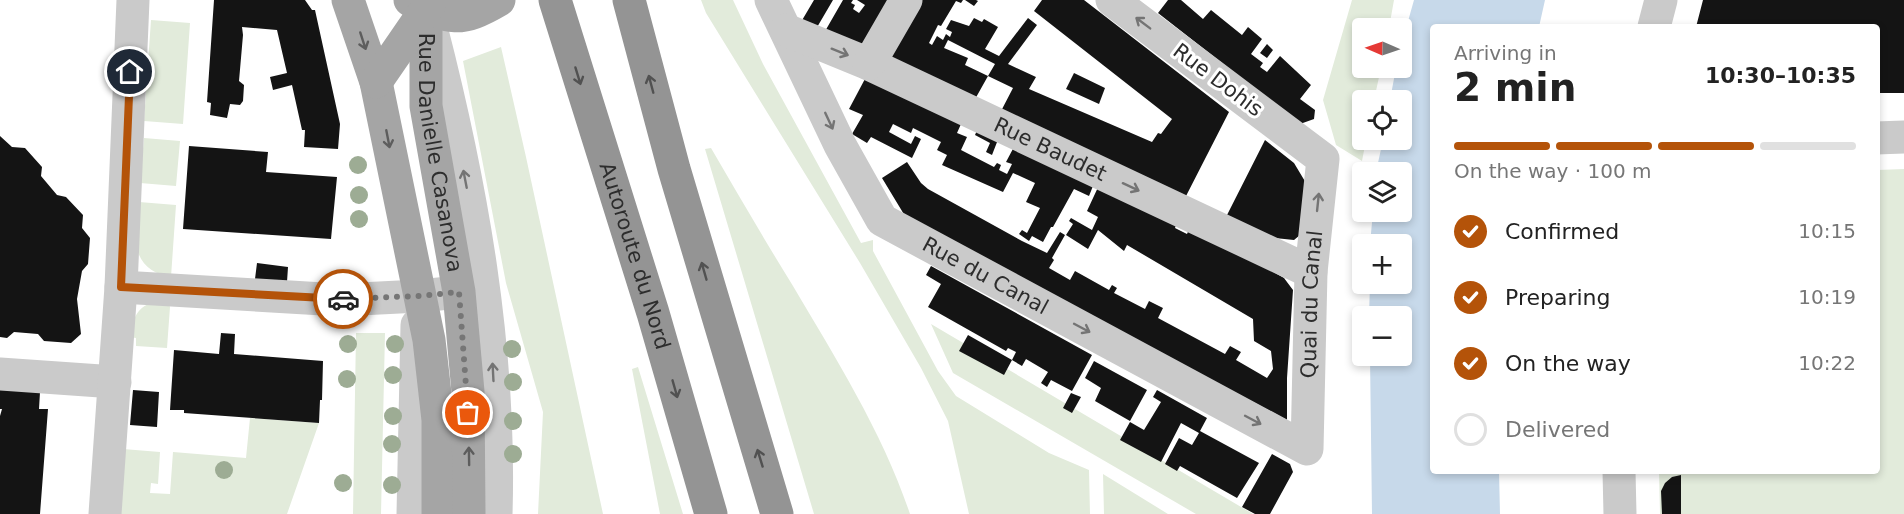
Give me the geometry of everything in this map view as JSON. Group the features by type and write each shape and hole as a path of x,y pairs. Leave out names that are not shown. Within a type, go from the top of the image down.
{"highway":[{"path":"630,3 674,169 777,514"},
{"name":"Autoroute du Nord","path":"558,10 652,313 711,514"}],"main road":[{"path":"348,0 354,12 376,82"},
{"name":"Rue Danielle Casanova","path":"424,2 454,17 477,13 499,0"},
{"name":"Rue Danielle Casanova","path":"424,2 376,82 429,340 438,420 438,514"},
{"name":"Rue Danielle Casanova","path":"424,2 426,106 459,292 468,392 469,514"}],"street":[{"path":"105,514 121,287 134,0"},
{"name":"Rue du Canal","path":"771,0 840,145 882,220 1307,449"},
{"path":"869,64 906,0"},
{"name":"Rue Dohis","path":"1112,0 1323,159"},
{"path":"1655,24 1660,0"},
{"path":"424,2 450,101 481,265 492,360 498,465 496,514"},
{"name":"Rue Baudet","path":"786,30 869,64 1311,272"},
{"path":"1880,138 1904,137"},
{"name":"Quai du Canal","path":"1307,449 1311,272 1323,159"},
{"path":"121,287 340,300 459,292"},
{"path":"413,514 416,337 419,296"},
{"path":"0,374 115,382"},
{"path":"1619,474 1620,514"}],"green space":[{"path":"701,0 733,0 763,64 861,243 873,240 873,251 938,371 956,396 1049,453 1089,470 1090,514 969,514 948,421 921,368 860,263 706,13"},
{"path":"1352,0 1394,0 1391,18 1352,18 1352,78 1379,78 1376,90 1352,90 1352,150 1364,150 1362,161 1336,145 1323,100"},
{"path":"151,20 190,23 183,124 144,121"},
{"path":"501,47 603,514 538,514 543,412 506,283 463,61"},
{"path":"144,138 180,141 176,186 140,183"},
{"path":"711,148 858,397 886,454 910,514 814,514 705,149"},
{"path":"1904,169 1904,514 1660,514 1659,474 1880,474 1880,170"},
{"path":"139,202 176,205 171,277 150,269 139,256 137,250"},
{"path":"167,299 170,307 167,348 136,346 136,338 129,337 137,314 151,303"},
{"path":"931,324 1253,514 1196,514 953,373"},
{"path":"356,333 385,333 381,514 353,514"},
{"path":"638,367 683,514 660,514 632,369"},
{"path":"250,418 319,423 287,514 118,514 123,449 160,452 158,484 151,483 150,493 170,494 173,452 246,458"},
{"path":"1103,474 1168,514 1104,514"}],"water":[{"path":"1414,0 1545,0 1540,24 1430,24 1430,474 1499,474 1500,514 1372,514 1370,366 1412,366 1412,306 1369,306 1370,294 1412,294 1412,234 1371,234 1372,222 1412,222 1412,162 1378,162 1381,150 1412,150 1412,90 1392,90 1394,78 1412,78 1412,18 1409,18"}],"building":[{"path":"214,0 305,0 312,10 315,10 340,124 338,149 304,147 305,130 302,130 292,85 273,90 270,77 287,73 277,30 242,27 239,81 244,85 243,101 240,105 230,104 227,118 210,115 211,103 207,102"},
{"path":"814,0 833,0 816,29 801,22"},
{"path":"843,0 853,0 851,3 855,5 853,9 859,13 865,5 857,0 893,0 866,45 824,33"},
{"path":"920,0 963,0 961,3 956,1 941,26 938,25 929,43 932,45 937,36 943,40 946,34 950,37 952,32 946,29 951,20 969,26 974,18 982,22 984,19 998,27 985,49 999,56 1028,18 1037,25 1008,64 1036,77 1029,89 1152,142 1172,119 1034,11 1042,0 1084,0 1229,112 1185,198 1000,113 1013,88 988,76 974,101 888,56","holes":["948,40 995,64 988,76 965,65 968,58 944,48"]},
{"path":"965,0 976,0 978,1 974,6"},
{"path":"1168,0 1181,0 1203,19 1211,10 1242,35 1248,27 1262,39 1251,54 1263,63 1260,67 1267,72 1280,56 1311,85 1300,99 1315,110 1314,119 1300,124 1158,13"},
{"path":"1703,0 1904,0 1904,93 1880,93 1880,24 1697,24"},
{"path":"1267,44 1273,50 1267,58 1260,53"},
{"path":"1074,73 1105,88 1099,104 1066,89"},
{"path":"866,77 961,124 957,133 967,137 961,150 994,167 997,163 1001,165 999,170 1007,174 1012,164 1006,162 1015,145 1095,181 1089,196 1074,189 1043,242 1032,236 1029,241 1019,234 1022,230 1027,233 1040,208 1026,202 1035,183 1013,173 1003,192 942,165 947,155 937,150 941,142 913,128 911,133 893,124 889,132 911,144 915,136 921,139 912,158 871,137 867,143 852,134 863,115 849,109"},
{"path":"978,128 999,137 992,155 986,152 990,143 975,135"},
{"path":"0,136 12,147 25,148 42,167 41,176 57,195 66,197 83,215 82,228 90,238 88,264 82,271 77,299 81,334 71,343 44,341 38,334 14,332 7,338 0,337"},
{"path":"1265,140 1294,163 1306,183 1300,235 1294,240 1266,237 1226,217"},
{"path":"189,146 268,152 266,172 337,177 331,239 183,229"},
{"path":"907,162 921,183 928,189 1047,253 1060,232 1065,235 1049,268 1070,280 1075,271 1109,290 1112,285 1117,288 1114,293 1145,309 1149,301 1163,308 1158,318 1225,354 1230,346 1241,352 1236,360 1267,378 1273,369 1271,351 1254,341 1253,319 1127,245 1124,251 1098,230 1088,249 1066,235 1073,224 1069,221 1071,218 1092,230 1098,217 1087,211 1100,183 1176,225 1175,228 1187,234 1191,225 1284,278 1293,290 1287,378 1287,420 908,221 882,178"},
{"path":"257,263 288,267 287,282 255,279"},
{"path":"931,266 1092,355 1072,391 1051,380 1047,387 1041,383 1048,372 1026,359 1022,366 1012,360 1016,352 1008,348 1006,351 928,307 941,284 926,275"},
{"path":"221,333 235,334 234,354 323,361 319,423 170,410 174,350 219,354"},
{"path":"968,335 1012,360 1004,375 959,351"},
{"path":"1094,361 1147,390 1130,421 1095,401 1101,388 1085,378"},
{"path":"0,385 40,392 39,409 48,409 40,514 0,514 0,416 2,409 0,409"},
{"path":"133,390 159,392 157,427 130,425"},
{"path":"1157,390 1207,418 1200,431 1259,463 1237,498 1180,466 1177,471 1165,464 1179,438 1192,445 1199,433 1181,423 1161,462 1120,440 1130,422 1144,430 1161,402 1153,397"},
{"path":"1071,393 1081,397 1072,413 1063,408"},
{"path":"1272,454 1290,464 1293,472 1270,514 1255,514 1242,507"},
{"path":"1681,475 1681,514 1662,514 1661,491 1672,477"}],"way so far":[{"path":"343,299 459,292 468,413"}],"route":[{"path":"130,72 121,287 343,299"}]}
